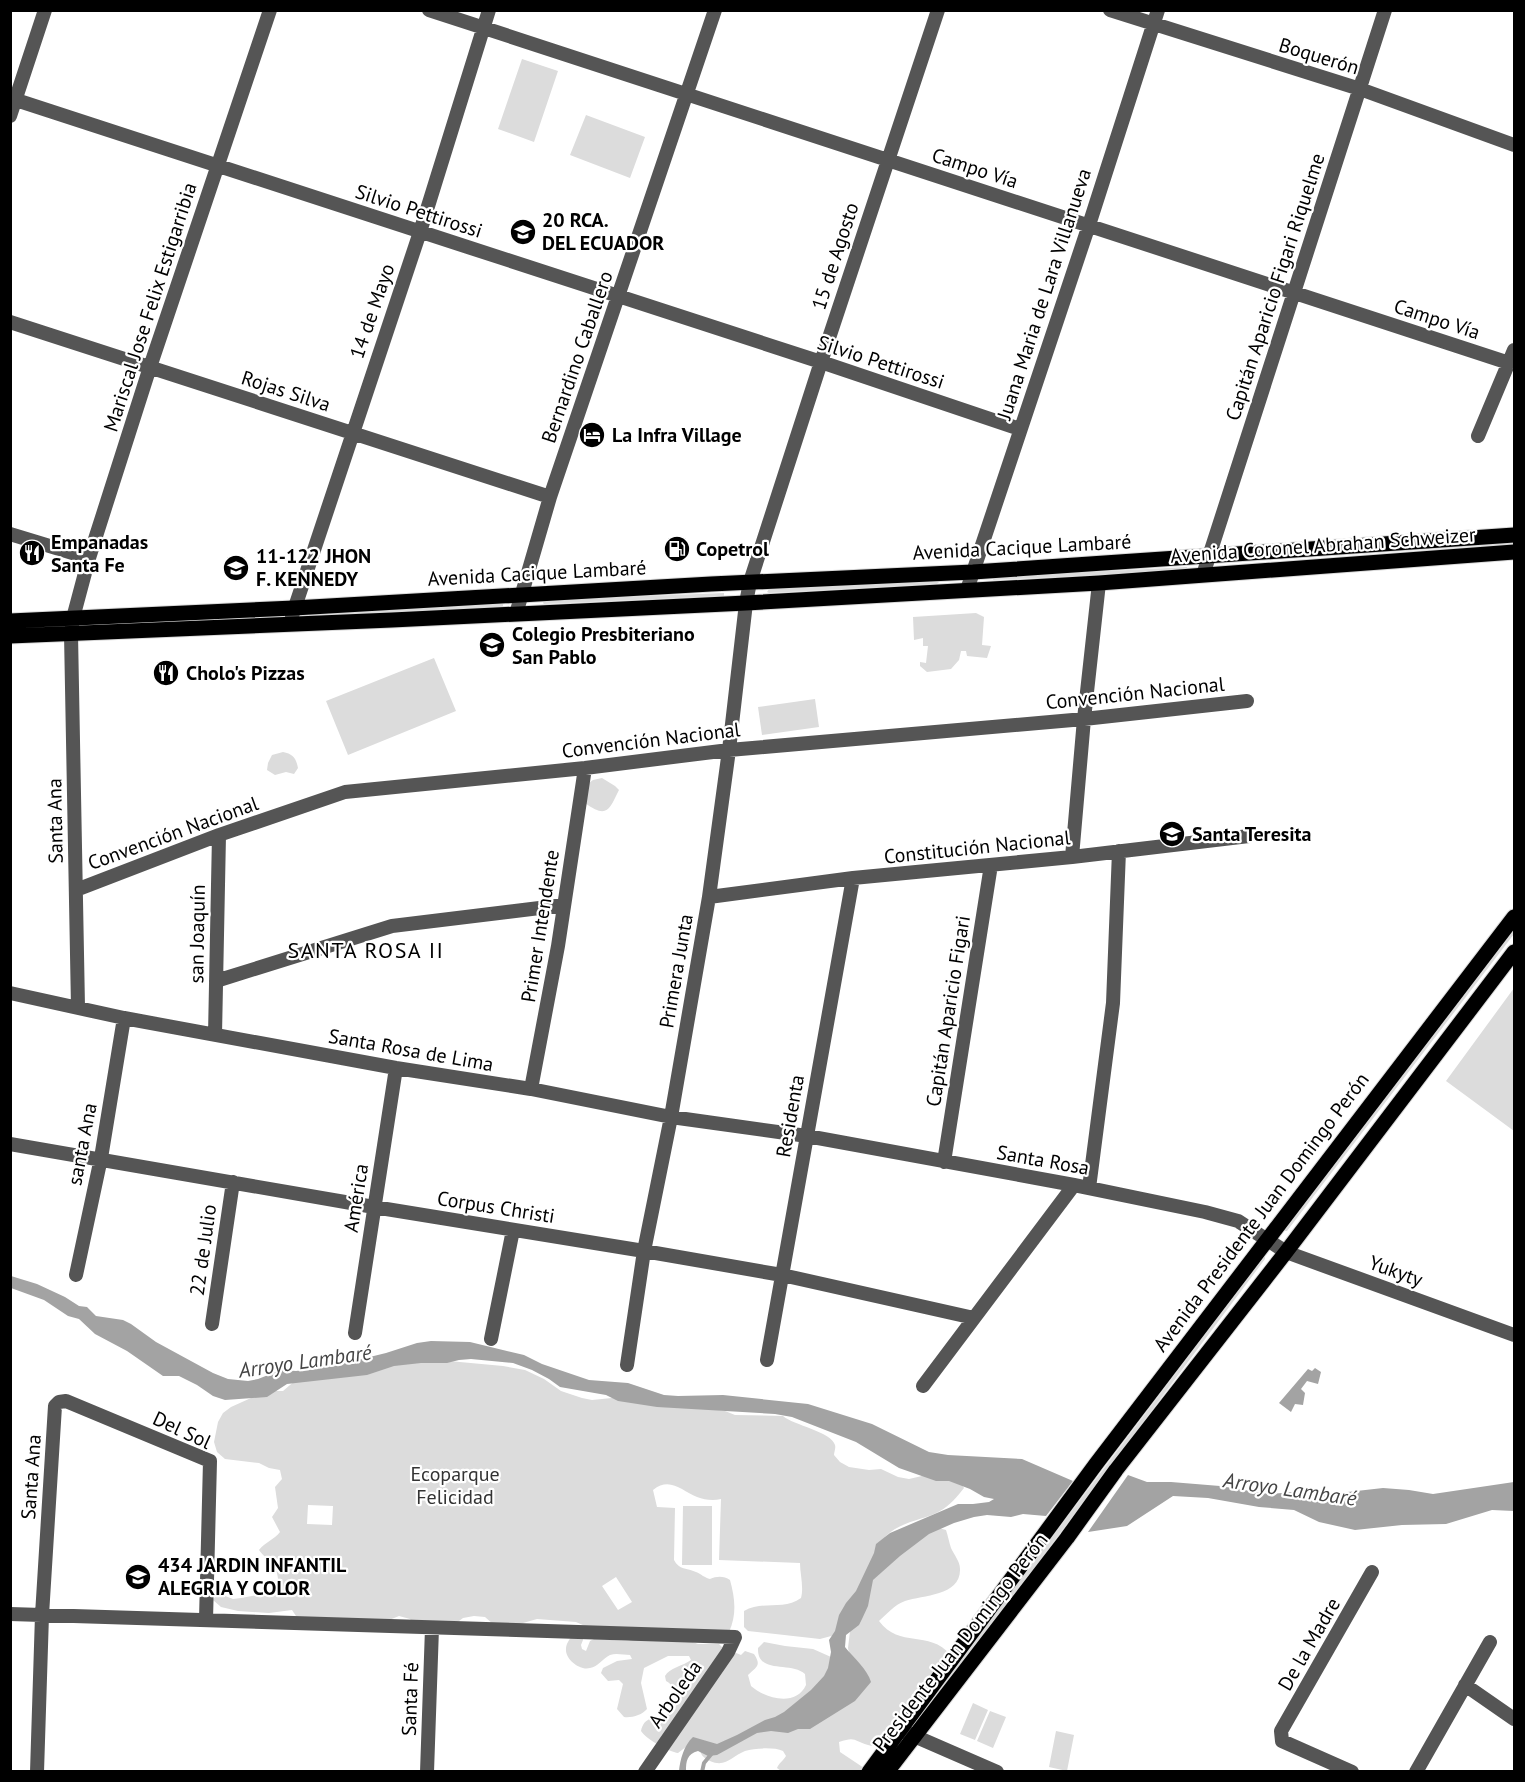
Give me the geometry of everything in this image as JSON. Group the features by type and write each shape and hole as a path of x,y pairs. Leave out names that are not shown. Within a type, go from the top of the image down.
{"main road":[{"name":"Avenida Coronel Abrahan Schweizer","path":"1209,557 1515,535"},
{"name":"Avenida Coronel Abrahan Schweizer","path":"1099,582 1515,552"},
{"name":"Avenida Cacique Lambaré","path":"10,621 973,572 1209,557"},
{"name":"Avenida Cacique Lambaré","path":"10,636 746,603 1099,582"},
{"name":"Avenida Presidente Juan Domingo Perón","path":"1044,1535 1267,1239 1515,917"},
{"path":"1286,1252 1515,952"},
{"name":"Presidente Juan Domingo Perón","path":"869,1772 906,1733 1067,1538 1116,1470 1286,1252"},
{"name":"Presidente Juan Domingo Perón","path":"887,1772 906,1733 1044,1535"}],"street":[{"path":"10,116 13,99 45,10"},
{"name":"Mariscal Jose Felix Estigarribia","path":"73,618 89,558 150,368 270,10"},
{"name":"Campo Vía","path":"429,10 1509,363"},
{"name":"14 de Mayo","path":"290,624 351,433 420,232 489,10"},
{"name":"Bernardino Caballero","path":"516,614 550,498 715,10"},
{"name":"15 de Agosto","path":"750,582 938,10"},
{"name":"Boquerón","path":"1110,10 1360,89 1515,145"},
{"name":"Juana Maria de Lara Villanueva","path":"967,590 1158,10"},
{"name":"Capitán Aparicio Figari Riquelme","path":"1203,575 1385,10"},
{"name":"Silvio Pettirossi","path":"13,99 1020,429"},
{"name":"Rojas Silva","path":"10,322 550,498"},
{"path":"1478,436 1515,350"},
{"path":"10,534 89,558"},
{"name":"Primera Junta","path":"627,1365 644,1251 671,1117 709,897 750,582"},
{"path":"1072,857 1099,582"},
{"path":"71,634 73,618"},
{"name":"Santa Ana","path":"71,634 78,1007"},
{"name":"Convención Nacional","path":"76,890 219,835 345,792 585,768 729,750 1084,718 1247,700"},
{"name":"Primer Intendente","path":"531,1089 564,905 585,768"},
{"name":"san Joaquín","path":"215,1035 219,835"},
{"name":"Constitución Nacional","path":"709,897 853,878 1072,857 1248,836"},
{"path":"1089,1188 1113,1003 1119,851"},
{"name":"Capitán Aparicio Figari","path":"944,1162 991,865"},
{"name":"Residenta","path":"767,1360 853,878"},
{"path":"216,981 392,926 564,905"},
{"name":"Santa Rosa de Lima","path":"10,993 124,1018 396,1068 531,1089 671,1117 807,1136"},
{"name":"santa Ana","path":"75,1275 101,1158 124,1018"},
{"name":"América","path":"355,1333 396,1068"},
{"name":"Santa Rosa","path":"807,1136 1074,1185 1205,1212 1238,1221 1267,1239"},
{"name":"Corpus Christi","path":"10,1144 782,1275 974,1318"},
{"name":"22 de Julio","path":"212,1324 233,1182"},
{"path":"923,1386 1074,1185"},
{"path":"491,1339 513,1230"},
{"name":"Yukyty","path":"1267,1239 1286,1252 1515,1335"},
{"name":"Del Sol","path":"59,1402 66,1401 210,1461 206,1620"},
{"name":"Santa Ana","path":"37,1772 42,1615 55,1406 59,1402"},
{"name":"De la Madre","path":"1352,1772 1282,1741 1281,1731 1372,1572"},
{"path":"10,1614 432,1628"},
{"name":"Arboleda","path":"432,1628 735,1637 728,1652 645,1772"},
{"name":"Santa Fé","path":"427,1772 432,1628"},
{"path":"1416,1772 1490,1642"},
{"path":"1465,1685 1515,1719"},
{"path":"906,1733 997,1772"}],"green space":[{"path":"522,59 558,71 534,142 498,129"},
{"path":"586,115 645,137 630,178 570,155"},
{"path":"1187,567 1188,571 993,580 994,577"},
{"path":"937,580 939,582 937,584 767,592 769,589"},
{"path":"724,593 724,596 543,603 544,600"},
{"path":"503,603 503,607 312,617 311,614"},
{"path":"976,613 984,617 982,645 991,646 987,658 967,656 966,651 961,651 959,660 951,669 927,672 920,666 920,662 926,663 928,646 923,646 923,638 914,640 913,617"},
{"path":"434,658 456,711 348,755 326,701"},
{"path":"815,699 819,727 762,735 758,707"},
{"path":"283,752 292,755 295,759 298,768 294,774 286,772 275,775 267,770 272,755"},
{"path":"602,778 619,790 610,807 598,811 585,803 586,785"},
{"path":"1514,929 1514,934 1285,1231 1284,1229"},
{"path":"1514,988 1514,1131 1446,1081"},
{"path":"1265,1255 1265,1259 921,1719 917,1719 917,1716"},
{"name":"Ecoparque Felicidad","path":"449,1361 503,1366 525,1370 561,1391 592,1400 612,1398 683,1405 725,1411 735,1415 783,1416 827,1436 835,1445 834,1455 849,1467 881,1469 898,1477 909,1479 939,1472 959,1478 964,1488 947,1506 933,1514 904,1524 885,1537 935,1527 946,1530 951,1548 959,1563 959,1578 954,1585 940,1593 901,1603 879,1621 896,1634 933,1643 951,1655 889,1743 873,1746 852,1739 839,1742 840,1752 864,1768 863,1771 781,1771 777,1768 786,1756 783,1751 770,1748 745,1751 725,1762 716,1763 704,1757 699,1747 691,1743 678,1753 658,1745 641,1731 651,1718 667,1715 675,1710 675,1693 665,1676 691,1660 689,1656 668,1656 644,1668 641,1683 647,1709 637,1716 624,1717 617,1709 623,1684 619,1680 608,1681 601,1673 603,1668 617,1661 632,1659 630,1655 610,1655 593,1667 582,1668 566,1653 572,1636 582,1635 582,1649 586,1651 590,1641 594,1639 628,1641 684,1639 698,1644 719,1644 741,1655 745,1651 754,1654 758,1661 757,1666 748,1675 751,1686 757,1691 780,1699 795,1696 801,1692 806,1685 805,1674 792,1668 763,1662 758,1648 764,1642 813,1649 831,1657 850,1658 848,1648 850,1631 820,1639 748,1631 744,1627 744,1611 759,1606 788,1604 801,1598 800,1563 719,1560 721,1499 700,1498 670,1484 653,1490 657,1507 675,1508 674,1560 681,1567 710,1579 720,1577 730,1580 734,1606 729,1632 592,1629 576,1622 537,1619 509,1627 493,1624 485,1617 474,1616 463,1618 455,1624 413,1623 410,1619 399,1616 372,1627 298,1619 292,1610 269,1613 238,1611 221,1607 213,1600 216,1595 220,1594 233,1599 241,1598 263,1594 278,1586 276,1570 259,1550 280,1532 272,1517 278,1508 275,1487 282,1479 280,1470 259,1463 225,1459 217,1452 214,1442 218,1422 223,1413 260,1394 283,1391 297,1379 390,1364","holes":["308,1505 333,1506 332,1525 307,1524","616,1577 632,1602 618,1610 602,1586"]},
{"path":"683,1506 712,1506 712,1565 682,1565"},
{"path":"973,1703 988,1710 975,1740 960,1734"},
{"path":"990,1711 1006,1717 993,1748 977,1741"},
{"path":"1056,1731 1074,1735 1067,1771 1049,1767"}],"shaded area":[{"path":"11,1276 37,1284 79,1306 87,1307 96,1316 123,1320 156,1342 228,1379 248,1381 281,1370 296,1371 333,1366 417,1343 470,1342 524,1355 542,1364 589,1380 628,1383 664,1395 723,1395 808,1404 872,1424 929,1452 1022,1459 1073,1481 1046,1516 987,1515 954,1523 929,1534 873,1580 868,1606 862,1619 859,1625 846,1635 845,1647 864,1668 871,1682 855,1701 810,1729 798,1729 788,1733 771,1731 757,1733 717,1755 708,1756 698,1751 694,1752 688,1758 686,1771 679,1771 683,1753 693,1737 717,1744 737,1735 784,1712 824,1676 831,1652 829,1640 835,1631 839,1615 856,1591 876,1544 890,1533 958,1504 989,1502 994,1499 984,1497 949,1481 936,1481 899,1468 856,1442 792,1417 657,1407 618,1401 606,1395 560,1387 532,1370 513,1363 471,1359 447,1363 394,1366 367,1375 287,1384 267,1397 225,1400 213,1396 179,1376 163,1376 127,1351 95,1334 79,1319 68,1316 44,1300 11,1288"},
{"path":"1315,1368 1321,1372 1318,1384 1307,1381 1301,1389 1305,1393 1303,1405 1295,1404 1291,1412 1279,1403 1308,1369 1312,1371"},
{"path":"1128,1475 1147,1482 1220,1486 1269,1494 1294,1492 1330,1494 1383,1488 1433,1494 1514,1482 1514,1511 1492,1510 1446,1524 1402,1525 1355,1530 1319,1522 1294,1510 1259,1507 1208,1498 1173,1496 1127,1526 1088,1532"}],"waterway":[{"path":"702,1772 704,1763 713,1752"}],"place":[{"name":"20 RCA. DEL ECUADOR","path":"523,232"},
{"name":"La Infra Village","path":"592,435"},
{"name":"Copetrol","path":"677,549"},
{"name":"Empanadas Santa Fe","path":"32,553"},
{"name":"11-122 JHON F. KENNEDY","path":"236,568"},
{"name":"Colegio Presbiteriano San Pablo","path":"492,645"},
{"name":"Cholo's Pizzas","path":"166,673"},
{"name":"Santa Teresita","path":"1172,834"},
{"name":"434 JARDIN INFANTIL ALEGRIA Y COLOR","path":"138,1577"}],"district":[{"name":"SANTA ROSA II","path":"366,950"}],"water label":[{"name":"Arroyo Lambaré","path":"305,1361"},
{"name":"Arroyo Lambaré","path":"1290,1489"}]}
